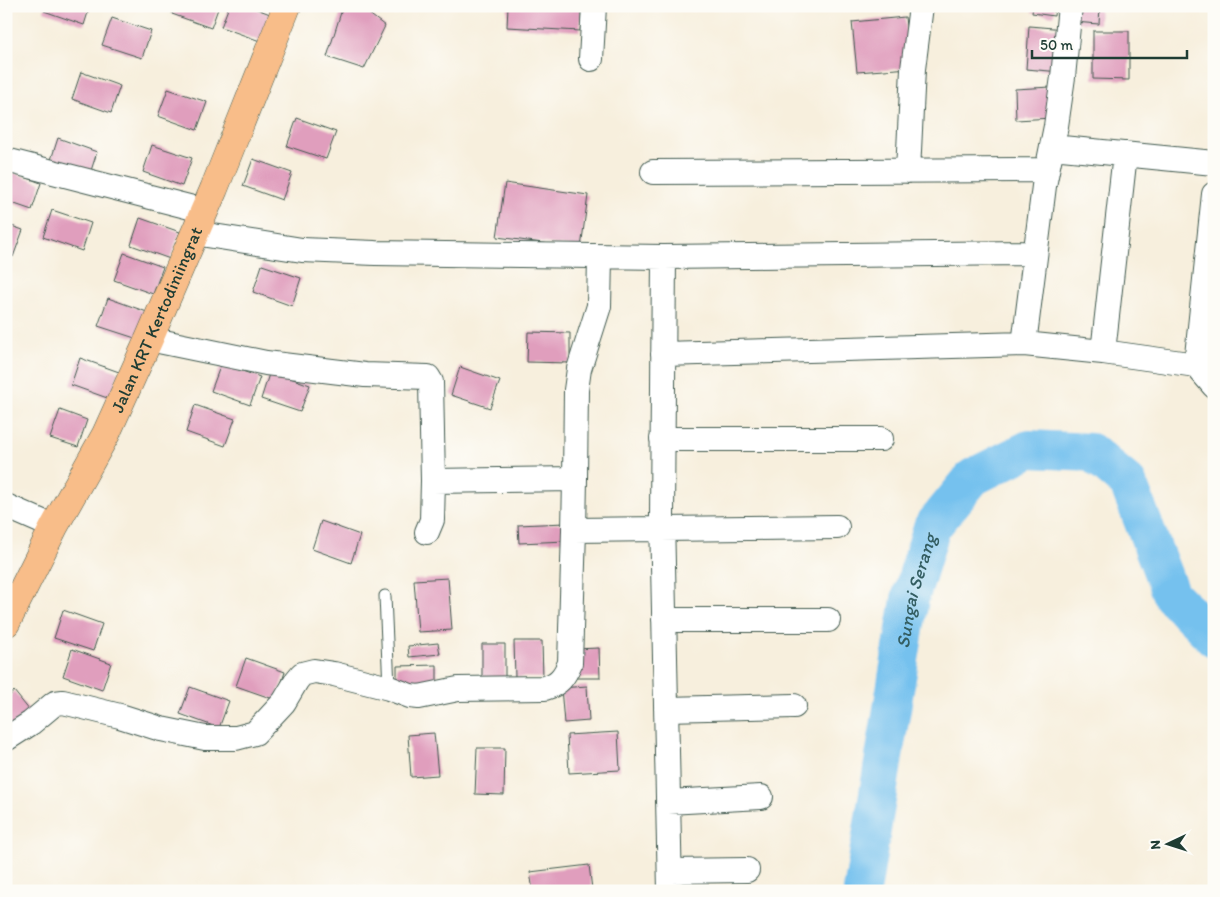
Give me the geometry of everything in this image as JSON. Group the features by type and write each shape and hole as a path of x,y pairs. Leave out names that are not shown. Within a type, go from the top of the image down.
{"main road":[{"name":"Jalan KRT Kertodiniingrat","path":"6,624 54,527 106,434 149,340 200,222 287,6"}],"street":[{"path":"590,59 594,6"},
{"path":"908,171 912,69 921,6"},
{"path":"1024,344 1035,253 1062,77 1070,6"},
{"path":"1052,147 1214,163"},
{"path":"1103,352 1126,154"},
{"path":"6,160 200,222 302,250 600,257 1035,253"},
{"path":"653,172 1047,170"},
{"path":"1196,365 1214,195"},
{"path":"6,739 31,723 55,703 63,702 162,729 205,738 236,738 255,733 284,702 302,674 314,671 334,674 419,697 458,689 545,688 556,685 565,675 570,663 576,390 579,368 599,306 600,257"},
{"path":"664,257 662,530 670,881 746,870"},
{"path":"149,340 266,363 364,375 428,377 431,382 433,481 432,520 427,532"},
{"path":"663,354 1024,344 1103,352 1196,365 1214,386"},
{"path":"662,438 881,439"},
{"path":"433,481 575,479"},
{"path":"6,506 54,527"},
{"path":"574,530 837,527"},
{"path":"664,620 828,620"},
{"path":"666,709 794,706"},
{"path":"668,802 761,797"}],"lane":[{"path":"385,596 389,688"}],"building":[{"path":"46,6 90,6 84,25 44,11"},
{"path":"175,6 219,6 211,28 172,14"},
{"path":"229,6 249,6 270,14 260,41 221,27"},
{"path":"343,6 359,6 385,26 364,69 327,57"},
{"path":"508,6 582,6 580,31 507,27"},
{"path":"1033,6 1055,6 1054,16 1032,13"},
{"path":"1075,6 1100,6 1099,24 1074,22"},
{"path":"905,17 910,68 857,72 852,22"},
{"path":"112,18 151,31 142,58 102,45"},
{"path":"1029,26 1065,29 1061,72 1026,69"},
{"path":"1093,31 1129,31 1129,80 1093,79"},
{"path":"81,72 120,86 111,113 72,99"},
{"path":"1051,87 1052,118 1016,120 1015,89"},
{"path":"168,89 207,102 197,130 158,116"},
{"path":"297,118 336,132 326,159 287,146"},
{"path":"58,138 97,152 88,180 49,166"},
{"path":"152,145 192,158 182,186 143,172"},
{"path":"253,159 292,173 282,200 243,186"},
{"path":"6,170 41,183 32,210 6,201"},
{"path":"505,183 588,195 581,248 497,237"},
{"path":"52,210 91,223 82,251 43,237"},
{"path":"140,218 180,232 170,259 131,245"},
{"path":"6,224 23,230 13,257 6,255"},
{"path":"124,253 163,267 153,294 114,280"},
{"path":"262,265 301,278 292,306 253,292"},
{"path":"108,298 147,312 138,339 98,326"},
{"path":"528,332 570,333 570,363 527,362"},
{"path":"80,358 119,372 110,399 71,385"},
{"path":"221,364 260,377 250,405 211,391"},
{"path":"460,367 500,381 490,408 451,395"},
{"path":"270,371 310,385 300,412 261,399"},
{"path":"195,405 235,419 225,446 186,432"},
{"path":"60,410 87,420 78,447 50,438"},
{"path":"321,521 360,535 351,563 312,549"},
{"path":"565,523 566,541 519,543 518,525"},
{"path":"448,578 452,630 418,632 414,580"},
{"path":"63,610 102,624 93,651 54,638"},
{"path":"514,641 542,641 543,678 515,677"},
{"path":"438,643 440,654 409,657 408,646"},
{"path":"482,644 505,644 505,684 482,683"},
{"path":"599,648 600,678 576,678 575,649"},
{"path":"72,649 111,663 102,690 63,676"},
{"path":"246,658 285,672 276,700 236,686"},
{"path":"437,665 437,685 397,685 397,666"},
{"path":"587,686 589,721 564,723 561,688"},
{"path":"190,687 229,701 219,728 180,714"},
{"path":"14,691 30,711 11,726 6,723 6,700"},
{"path":"618,732 620,770 569,773 567,735"},
{"path":"434,733 438,775 411,777 408,735"},
{"path":"477,748 505,748 504,795 475,794"},
{"path":"589,865 592,889 533,891 530,872"}],"waterway":[{"name":"Sungai Serang","path":"862,891 910,599 932,527 973,477 1029,449 1091,452 1128,483 1171,595 1214,638"}]}
